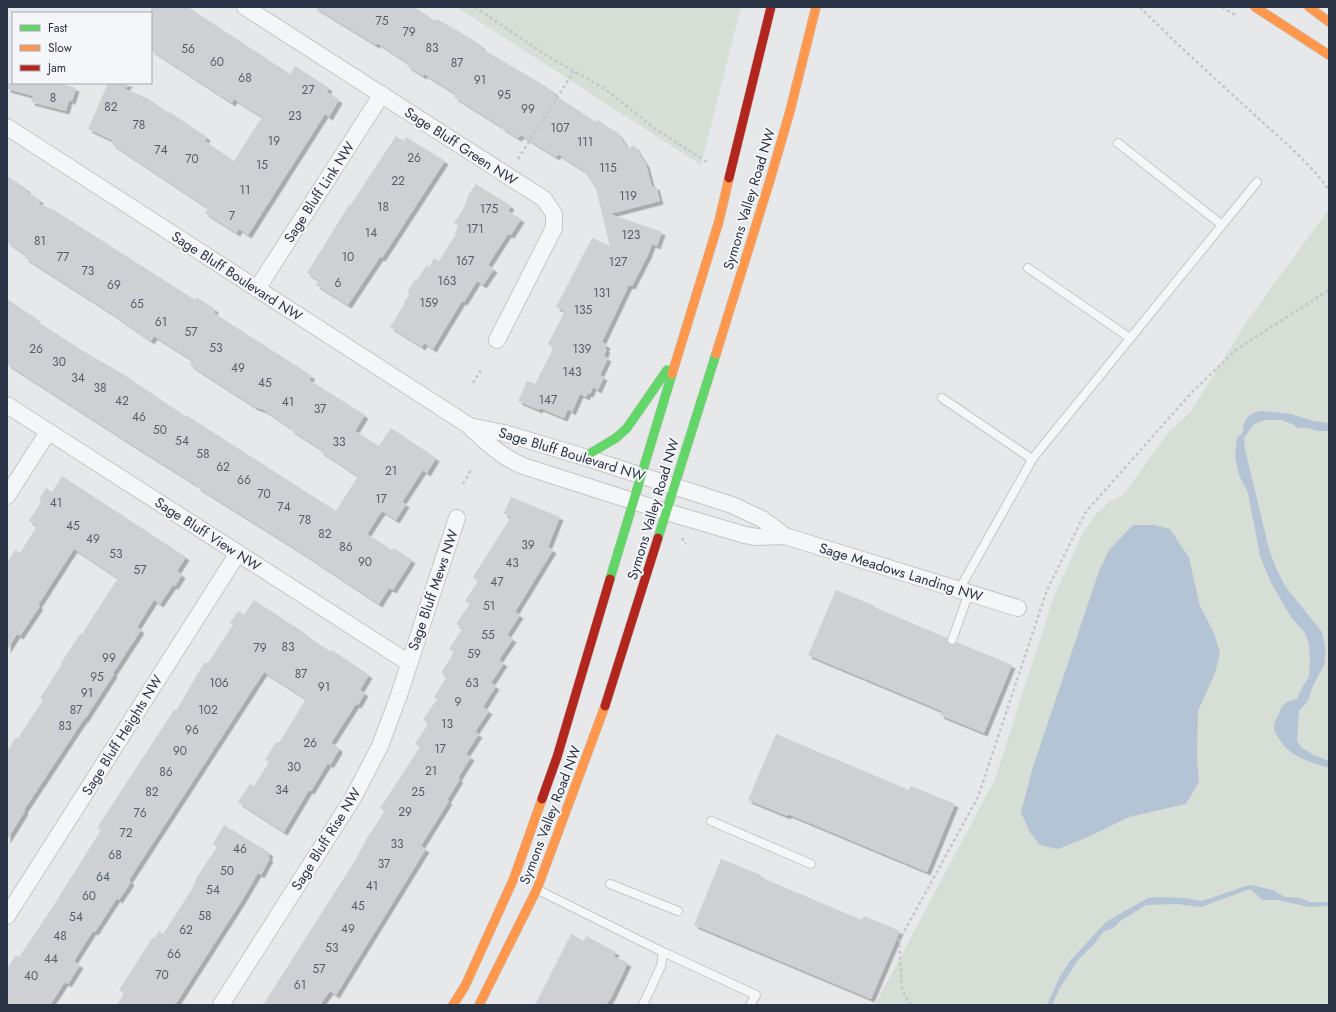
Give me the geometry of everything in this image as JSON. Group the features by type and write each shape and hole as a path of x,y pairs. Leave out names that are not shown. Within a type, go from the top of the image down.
{"main road":[{"name":"Symons Valley Road NW","path":"453,1005 465,986 514,878 557,757 633,501 719,221 771,7"},
{"name":"Symons Valley Road NW","path":"479,1005 537,889 603,713 770,180 790,111 816,7"},
{"path":"1255,7 1329,55"},
{"path":"1309,7 1329,22"},
{"path":"584,457 616,438 627,428 679,353"}],"street":[{"name":"Sage Bluff Green NW","path":"245,7 544,199 554,214 554,228 497,340"},
{"name":"Sage Bluff Link NW","path":"257,289 382,94"},
{"name":"Sage Bluff Boulevard NW","path":"7,127 468,425 494,449 513,462 667,512"},
{"name":"Sage Bluff View NW","path":"7,405 409,663"},
{"name":"Sage Bluff Boulevard NW","path":"468,425 504,433 675,486"},
{"path":"7,496 48,432"},
{"name":"Sage Meadows Landing NW","path":"675,486 748,511 762,519 784,536"},
{"name":"Sage Meadows Landing NW","path":"667,512 745,535 757,537 784,536 1018,608"},
{"name":"Sage Bluff Mews NW","path":"409,663 457,518"},
{"name":"Sage Bluff Heights NW","path":"7,916 238,553"},
{"name":"Sage Bluff Rise NW","path":"221,1005 353,798 380,746 409,663"}],"lane":[{"path":"1118,143 1222,225"},
{"path":"952,640 964,592 1032,459 1257,182"},
{"path":"1028,268 1130,338"},
{"path":"942,398 1032,459"},
{"path":"711,821 811,864"},
{"path":"610,884 678,911"},
{"path":"537,889 663,952 756,995 750,1005"},
{"path":"643,1005 661,966 663,952"}],"path":[{"path":"474,7 549,56 605,89 654,128 707,162"},
{"path":"1140,7 1165,33 1271,129 1321,178 1329,190"},
{"path":"518,159 574,71"},
{"path":"911,1005 902,990 899,941 978,797 1047,590 1085,513 1192,392 1237,349 1329,290"},
{"path":"473,383 481,370"},
{"path":"463,484 471,470"},
{"path":"682,538 686,544"}],"shaded area":[{"path":"457,7 741,7 701,165"},
{"path":"1329,209 1329,1005 875,1005 995,779 1054,596 1083,533 1095,515 1110,501 1123,495 1168,433 1191,411 1247,321"}],"water":[{"path":"1262,411 1291,414 1314,421 1329,423 1329,431 1317,431 1308,428 1298,428 1282,420 1265,420 1254,424 1244,438 1245,449 1269,549 1276,568 1285,586 1322,632 1326,650 1324,665 1312,688 1308,701 1299,711 1297,741 1302,748 1329,761 1329,768 1294,755 1283,745 1274,729 1274,723 1283,706 1290,701 1297,699 1309,677 1310,662 1309,644 1305,633 1291,617 1271,583 1260,556 1248,493 1239,475 1235,457 1237,438 1243,432 1244,423 1250,415"},
{"path":"1133,525 1154,525 1170,529 1189,558 1200,606 1214,633 1220,653 1215,673 1198,711 1197,757 1199,782 1186,804 1129,817 1088,837 1058,849 1040,845 1029,831 1021,812 1033,767 1099,571 1109,550"},
{"path":"1249,885 1273,890 1285,897 1300,898 1310,902 1329,902 1329,906 1309,907 1278,900 1263,900 1250,889 1201,907 1177,904 1146,905 1120,921 1115,927 1103,932 1095,943 1078,960 1061,986 1052,1005 1047,1005 1059,978 1070,961 1106,922 1116,916 1148,898 1185,898 1202,901"}],"building":[{"path":"151,7 188,7 290,74 295,66 329,88 327,92 339,100 329,117 325,114 248,235 239,229 237,233 205,213 208,208 112,144 114,141 88,129 108,84 128,84 125,89 147,98 169,113 170,112 207,137 205,141 234,161 262,117 234,99 232,103 152,51"},
{"path":"314,7 414,7 436,21 437,19 470,38 482,46 481,48 554,92 553,94 596,122 597,120 618,133 628,149 634,145 646,164 652,187 656,186 660,201 610,214 662,232 657,246 652,244 632,286 629,285 602,342 607,345 604,356 608,358 600,375 604,377 598,390 593,387 590,394 588,393 586,397 580,394 572,412 568,409 564,418 518,401 527,381 535,384 554,347 548,344 565,311 556,307 592,238 610,246 596,189 584,171 558,154 556,157 521,135 518,138 454,97 456,94 424,74 423,76 407,66 408,63 377,43 376,45"},
{"path":"7,83 63,84 76,88 72,101 69,100 66,111 31,102 33,96 7,89"},
{"path":"396,136 404,141 406,137 445,161 382,258 380,257 348,305 316,285 319,281 307,273 349,205 350,206"},
{"path":"7,176 27,189 26,191 40,200 39,204 54,210 195,300 196,297 215,309 214,313 312,376 309,380 365,415 355,431 379,446 391,428 436,458 427,473 423,470 402,502 406,504 396,520 382,511 367,534 392,550 394,548 412,560 393,590 389,588 379,604 296,549 7,364 7,299 37,319 35,320 83,351 123,374 185,416 186,415 336,511 358,476 320,451 321,449 291,430 292,429 264,410 255,407 190,365 192,360 154,336 151,341 111,313 25,258 26,255 7,242"},
{"path":"476,184 511,206 508,211 521,219 511,235 508,234 488,265 494,269 483,285 477,281 464,302 462,301 433,349 424,343 422,347 390,327 410,294 407,292 415,280 416,281 427,265 429,267 434,258 439,261 456,234 454,233 459,226 454,223 465,206 467,197"},
{"path":"62,476 186,557 177,571 182,575 160,604 154,600 137,627 141,630 85,719 24,810 25,811 7,840 7,752 43,700 40,698 62,664 61,663 81,633 82,634 118,578 74,549 38,605 40,606 20,636 17,634 7,650 7,563 15,550 20,553 37,526 29,521 41,502 39,500 46,488 52,492"},
{"path":"511,497 560,517 548,547 553,550 515,612 520,615 507,635 513,639 499,660 504,663 491,683 496,686 483,707 489,711 475,732 479,734 466,754 471,757 447,800 449,801 421,846 426,849 336,995 330,991 320,1005 263,1005 356,859 367,838 385,811 380,808 420,747 415,744 429,723 423,720 437,699 434,697 447,676 441,673 454,652 449,649 463,628 456,624 470,604 465,601 478,581 473,577 511,517 504,514"},
{"path":"836,590 947,638 950,645 957,642 1012,665 984,733 940,715 942,711 808,655"},
{"path":"254,600 331,652 332,650 369,675 360,690 365,693 358,705 356,704 331,743 339,748 339,750 330,765 328,763 311,791 309,790 284,832 238,802 250,784 254,786 269,762 265,760 276,742 279,743 306,699 264,672 129,880 131,882 119,900 117,898 95,932 93,931 74,961 80,965 68,984 65,982 50,1005 7,1005 7,969 16,955 19,957 50,911 101,830 97,828 174,710 176,711 204,663 208,663 233,625 230,623 238,611 244,615"},
{"path":"776,734 909,790 911,786 955,804 927,872 788,814 787,816 748,800"},
{"path":"224,825 270,853 268,857 270,858 261,875 258,873 175,1005 117,1005 124,993 119,990 153,937 154,938 159,931 163,934 192,889 196,881 195,880 217,847 213,844"},
{"path":"721,859 862,920 864,916 900,931 871,999 694,925"},
{"path":"571,934 584,941 586,936 616,952 614,956 628,963 611,998 606,1005 535,1005"}],"traffic: fast":[{"path":"658,538 716,354"},
{"path":"584,457 616,438 627,428 667,370"},
{"path":"610,579 672,374"}],"traffic: slow":[{"path":"716,354 790,111 816,7"},
{"path":"1255,7 1329,55"},
{"path":"1309,7 1329,22"},
{"path":"672,374 719,221 729,178"},
{"path":"479,1005 537,889 605,706"},
{"path":"453,1005 465,986 514,878 542,799"}],"traffic: jam":[{"path":"729,178 771,7"},
{"path":"605,706 658,538"},
{"path":"542,799 557,757 610,579"}]}
